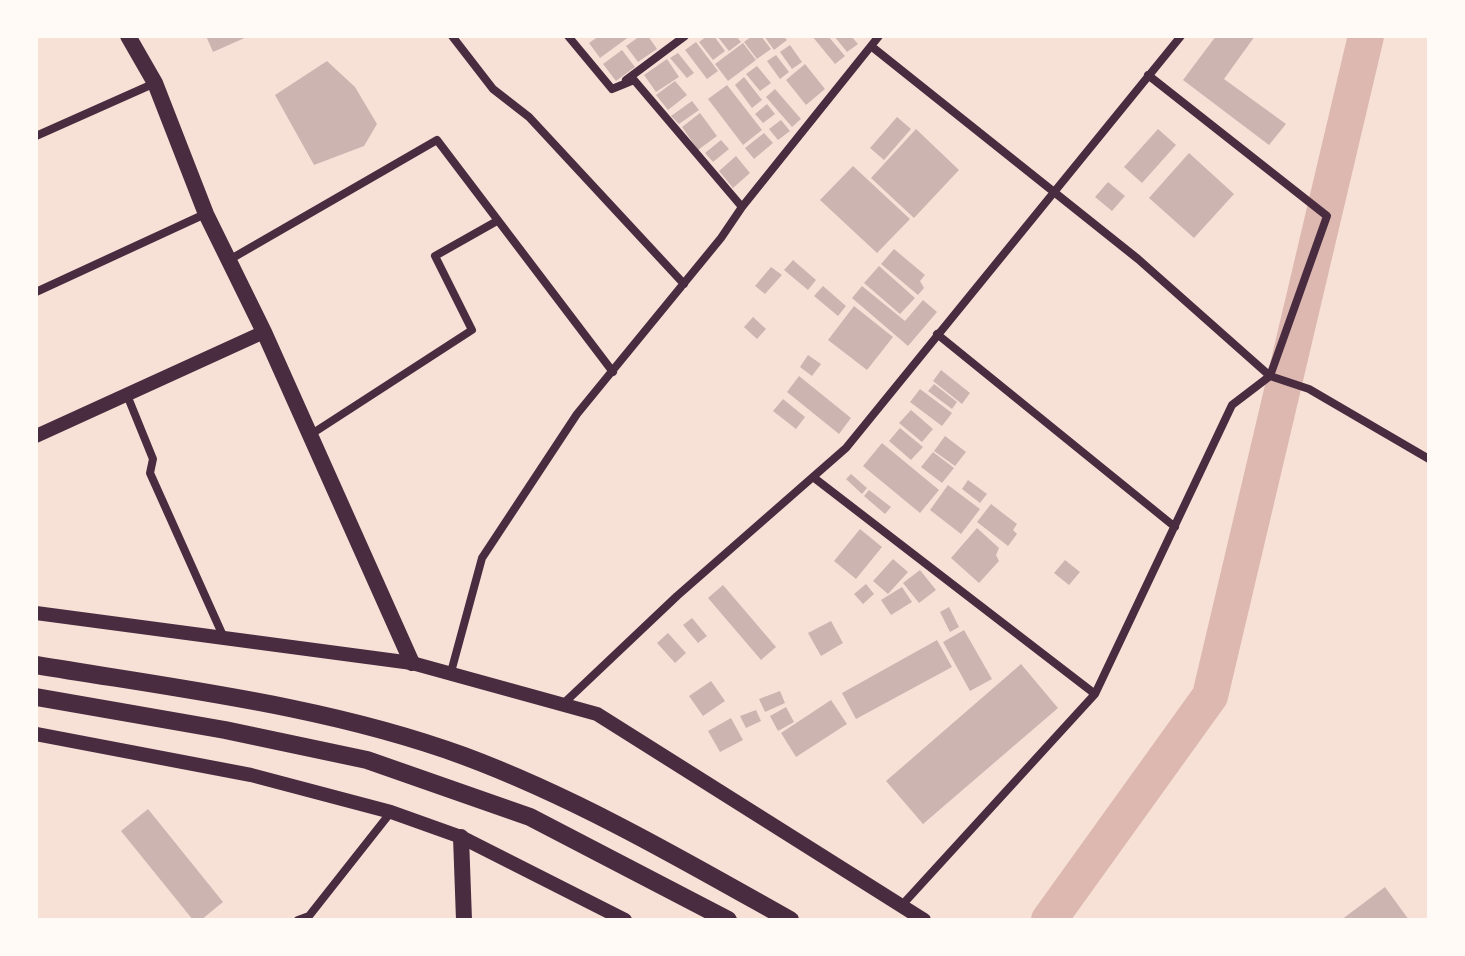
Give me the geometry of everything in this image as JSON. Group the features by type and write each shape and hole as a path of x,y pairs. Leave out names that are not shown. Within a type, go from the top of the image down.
{"highway":[{"path":"36,665 367,725 465,757 671,854 790,920"},
{"path":"36,697 225,730 367,760 530,817 728,920"}],"main road":[{"path":"128,36 155,83 206,214 264,332 412,663"},
{"path":"461,837 464,920"}],"street":[{"path":"452,36 493,89 529,117 684,284"},
{"path":"568,36 612,89"},
{"path":"612,89 685,36"},
{"path":"451,672 482,558 577,414 684,284 879,36"},
{"path":"563,704 677,596 846,448 1051,192 1181,36"},
{"path":"871,46 1138,259 1270,376 1309,389 1429,459"},
{"path":"903,904 1095,694 1232,405 1270,376 1327,216 1148,75"},
{"path":"612,89 634,80 742,207"},
{"path":"36,136 155,83"},
{"path":"229,260 437,140 613,372"},
{"path":"36,292 206,214"},
{"path":"309,436 472,330 435,256 497,221"},
{"path":"36,436 264,332"},
{"path":"937,334 1175,527"},
{"path":"127,395 153,459 150,473 224,638"},
{"path":"813,477 1095,694"},
{"path":"36,613 412,663 597,714 924,920"},
{"path":"36,734 251,775 391,812 461,837 625,920"},
{"path":"298,920 309,916 391,812"}],"building":[{"path":"206,36 249,36 213,52"},
{"path":"599,36 630,36 600,58 589,43"},
{"path":"640,36 648,36 657,49 638,62 626,46"},
{"path":"707,36 714,36 725,51 713,60 699,42"},
{"path":"717,36 736,36 741,42 729,51"},
{"path":"752,36 761,36 771,49 757,59 744,42"},
{"path":"764,36 783,36 787,40 774,50"},
{"path":"812,36 828,36 845,56 835,64"},
{"path":"834,36 851,36 858,44 847,52"},
{"path":"1216,36 1255,36 1224,79 1286,124 1269,145 1183,80"},
{"path":"696,42 718,71 707,79 685,50"},
{"path":"743,43 756,60 728,81 715,64"},
{"path":"790,45 802,62 792,69 780,52"},
{"path":"622,50 635,67 616,81 603,64"},
{"path":"678,53 694,73 687,78 670,58"},
{"path":"776,55 789,72 780,79 767,61"},
{"path":"667,59 679,77 656,92 644,75"},
{"path":"327,61 355,87 377,124 364,146 314,165 275,95"},
{"path":"805,64 825,89 806,105 786,80"},
{"path":"757,66 771,83 760,91 746,74"},
{"path":"744,77 762,100 752,108 735,85"},
{"path":"675,81 687,95 668,110 656,95"},
{"path":"727,85 762,130 743,145 708,99"},
{"path":"775,89 801,119 792,127 766,97"},
{"path":"692,101 699,110 679,124 671,116"},
{"path":"767,104 775,114 763,123 755,114"},
{"path":"700,113 717,136 698,150 682,127"},
{"path":"897,117 911,129 884,160 870,148"},
{"path":"781,120 790,131 778,140 769,129"},
{"path":"916,129 959,170 914,218 871,178"},
{"path":"1158,129 1176,145 1142,183 1124,167"},
{"path":"764,133 773,143 754,159 745,148"},
{"path":"721,140 729,149 713,162 705,153"},
{"path":"1189,153 1234,194 1194,238 1149,198"},
{"path":"736,156 750,173 733,188 719,171"},
{"path":"853,166 910,219 877,253 820,200"},
{"path":"1108,182 1125,196 1112,211 1095,197"},
{"path":"894,249 925,275 920,281 924,288 918,295 881,264"},
{"path":"793,260 816,280 808,290 784,270"},
{"path":"879,266 915,298 900,314 864,283"},
{"path":"771,267 782,275 765,294 755,286"},
{"path":"823,286 846,306 838,316 814,296"},
{"path":"862,286 905,321 923,300 937,312 908,346 852,298"},
{"path":"854,306 893,337 867,370 828,340"},
{"path":"753,317 766,329 757,339 744,327"},
{"path":"808,355 821,364 812,376 800,367"},
{"path":"941,370 970,393 962,404 933,381"},
{"path":"799,376 851,418 839,434 787,392"},
{"path":"934,384 957,402 952,409 928,391"},
{"path":"920,389 952,413 942,426 910,402"},
{"path":"783,399 805,417 796,429 773,411"},
{"path":"911,410 933,429 922,442 899,423"},
{"path":"900,428 923,447 911,460 889,441"},
{"path":"945,436 966,452 955,466 934,451"},
{"path":"882,443 939,490 920,513 863,466"},
{"path":"933,452 954,468 942,483 921,467"},
{"path":"851,474 867,488 862,494 846,479"},
{"path":"968,480 987,494 980,503 962,489"},
{"path":"948,485 980,509 961,534 930,510"},
{"path":"869,490 891,507 885,514 864,496"},
{"path":"991,504 1017,524 1013,530 1017,534 1008,546 977,522"},
{"path":"977,528 999,548 996,555 999,561 979,583 951,558"},
{"path":"860,529 882,547 856,579 834,561"},
{"path":"893,559 908,572 888,594 873,581"},
{"path":"1065,560 1080,572 1069,585 1054,573"},
{"path":"920,570 936,590 919,603 903,583"},
{"path":"866,584 874,594 863,604 854,594"},
{"path":"723,585 776,647 761,660 708,598"},
{"path":"902,587 912,602 891,615 881,600"},
{"path":"949,607 959,627 950,632 940,612"},
{"path":"692,618 707,636 698,643 683,625"},
{"path":"831,621 843,643 821,656 808,633"},
{"path":"964,630 992,679 970,691 943,642"},
{"path":"668,633 686,653 675,663 657,643"},
{"path":"937,640 952,667 856,719 842,693"},
{"path":"1021,664 1058,708 923,824 886,781"},
{"path":"711,681 725,701 703,716 689,696"},
{"path":"780,691 785,703 765,712 759,699"},
{"path":"831,700 847,724 796,757 781,733"},
{"path":"786,707 794,722 778,731 770,716"},
{"path":"756,710 761,721 746,728 740,716"},
{"path":"731,718 743,740 720,752 708,731"},
{"path":"148,809 223,902 201,920 193,920 121,831"},
{"path":"1385,887 1409,920 1341,920"}],"waterway":[{"path":"1049,920 1210,696 1366,36"}]}
